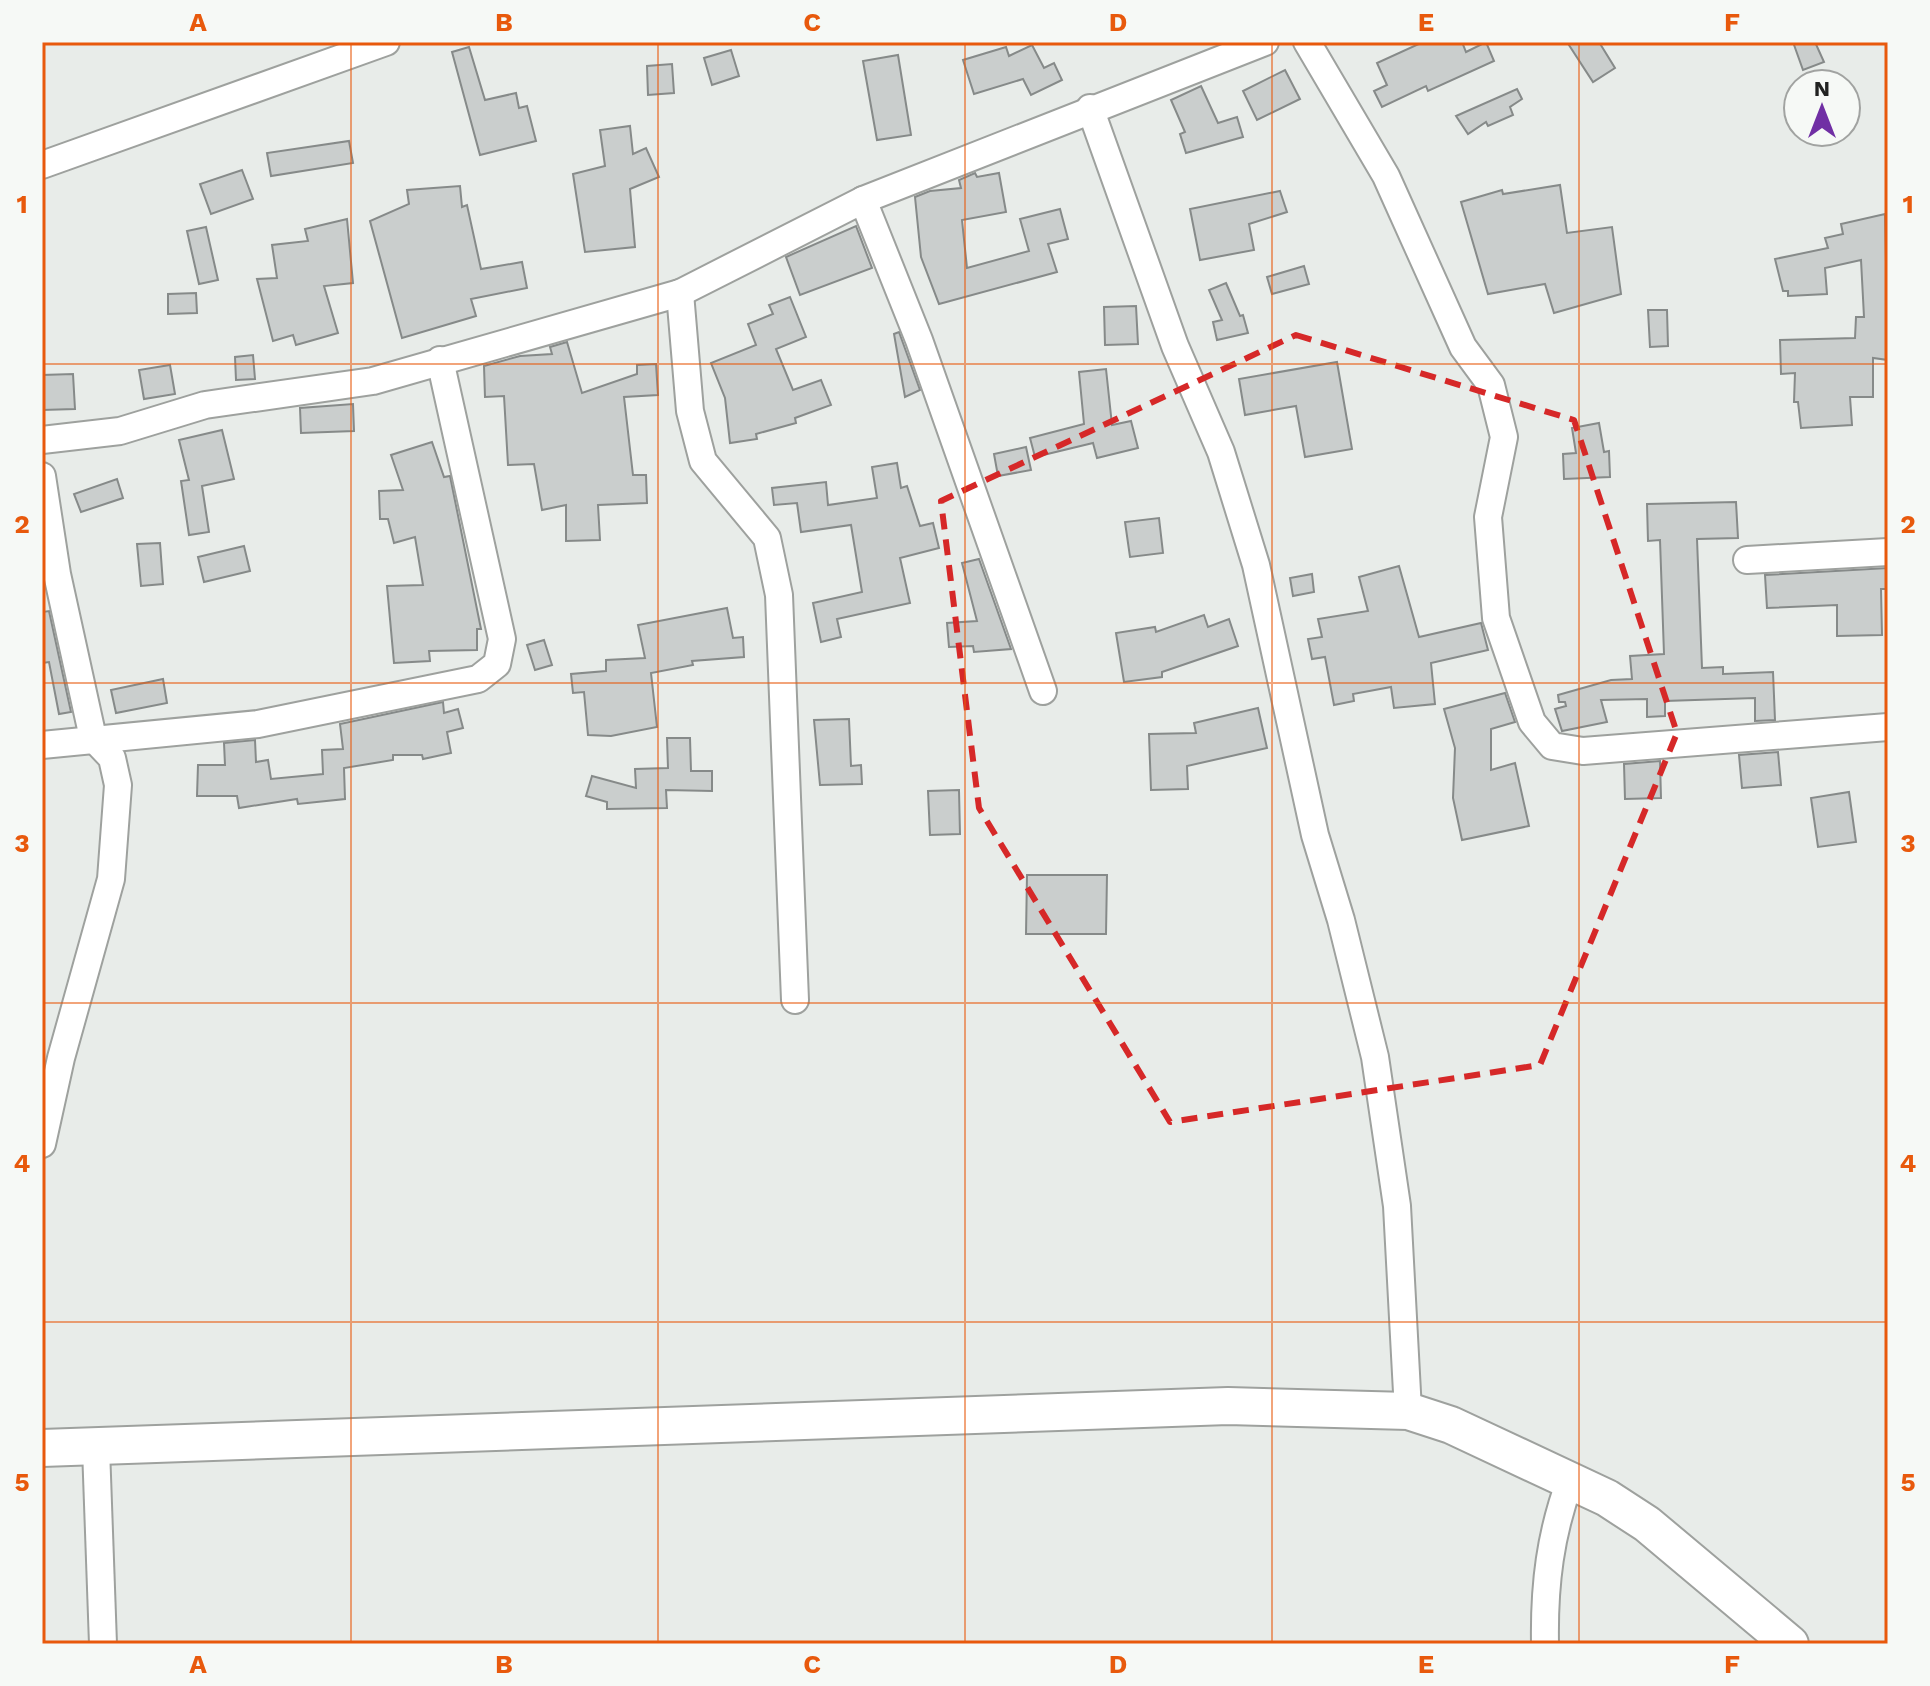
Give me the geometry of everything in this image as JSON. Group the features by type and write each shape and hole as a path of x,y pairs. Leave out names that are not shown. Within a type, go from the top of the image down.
{"street":[{"path":"42,165 386,42"},
{"path":"42,440 120,431 205,405 373,381 680,293 863,200 1090,108 1265,42"},
{"path":"1307,42 1386,176 1463,347 1491,385 1504,437 1488,517 1496,618 1532,722 1552,746 1583,751 1888,727"},
{"path":"1090,108 1175,346 1221,452 1256,565 1315,835 1341,920 1375,1057 1397,1206 1408,1411"},
{"path":"863,200 919,340 1043,691"},
{"path":"680,293 690,411 703,461 767,538 779,595 795,1000"},
{"path":"42,745 258,724 478,679 497,664 502,639 440,360"},
{"path":"42,476 49,576 93,738 112,758 118,785 111,879 61,1058 42,1144"},
{"path":"1747,560 1888,552"},
{"path":"42,1448 1228,1406 1408,1411 1451,1425 1571,1478 1647,1524 1790,1644"},
{"path":"96,1448 103,1644"},
{"path":"1545,1644 1544,1587 1556,1519 1571,1478"}],"highlighted area":[{"path":"1296,335 1574,420 1677,733 1540,1065 1170,1122 979,808 941,501"}],"building":[{"path":"1423,42 1462,42 1466,52 1486,42 1494,61 1428,91 1426,86 1382,107 1374,91 1387,85 1377,63"},
{"path":"1567,42 1599,42 1615,68 1593,82"},
{"path":"1793,42 1815,42 1824,62 1802,68"},
{"path":"1032,45 1044,68 1054,63 1062,80 1031,95 1023,79 974,94 963,60 1006,47 1009,56"},
{"path":"469,47 485,100 516,93 519,108 527,106 536,141 480,155 452,52"},
{"path":"731,50 739,76 712,85 704,58"},
{"path":"898,55 911,135 877,140 863,61"},
{"path":"672,64 674,93 648,95 647,66"},
{"path":"1285,70 1300,99 1257,120 1243,91"},
{"path":"1201,86 1218,123 1237,117 1243,137 1186,153 1180,134 1185,132 1171,100"},
{"path":"1517,89 1522,99 1510,107 1513,115 1488,126 1486,122 1468,134 1456,116"},
{"path":"630,126 633,154 646,148 659,177 630,189 635,247 585,252 573,174 605,166 600,130"},
{"path":"349,141 353,163 271,176 267,153"},
{"path":"242,170 253,199 211,214 200,184"},
{"path":"975,173 977,177 999,173 1006,212 962,220 967,268 1029,251 1020,219 1060,209 1068,239 1048,244 1057,272 939,304 921,257 915,197 930,191 961,188 959,180"},
{"path":"1560,185 1567,233 1612,227 1621,294 1554,313 1545,284 1488,294 1461,202 1502,190 1503,194"},
{"path":"460,186 462,207 467,205 481,269 522,262 527,288 471,299 476,316 402,338 370,221 409,204 407,190"},
{"path":"1280,191 1287,212 1249,224 1254,250 1200,260 1190,209"},
{"path":"1885,214 1888,360 1873,358 1873,397 1850,397 1852,425 1801,428 1798,402 1794,402 1795,373 1781,374 1780,340 1855,338 1856,317 1864,317 1861,260 1825,268 1827,294 1788,296 1788,291 1783,291 1775,259 1828,248 1825,238 1843,234 1841,224"},
{"path":"347,219 353,283 324,286 338,333 296,345 293,335 273,341 257,279 277,278 272,245 308,241 305,229"},
{"path":"856,226 872,268 800,295 786,257"},
{"path":"206,227 218,280 199,284 187,231"},
{"path":"1304,266 1309,284 1272,294 1267,277"},
{"path":"1226,283 1240,316 1243,315 1248,333 1217,340 1213,322 1222,320 1209,290"},
{"path":"196,293 197,313 168,314 168,294"},
{"path":"790,297 806,337 776,349 793,390 821,380 831,405 795,418 796,423 756,434 757,439 730,443 725,398 711,363 756,345 748,324 773,314 769,305"},
{"path":"1136,306 1138,344 1105,345 1104,307"},
{"path":"1648,310 1667,310 1668,346 1650,347"},
{"path":"899,332 920,390 905,397 894,334"},
{"path":"567,342 582,393 637,374 637,365 656,364 658,395 624,397 633,475 646,475 647,503 598,505 600,540 566,541 566,505 542,510 534,464 508,465 504,396 485,397 484,366 520,356 552,354 550,347"},
{"path":"253,355 255,379 236,380 235,357"},
{"path":"1337,362 1352,449 1305,457 1296,406 1245,415 1239,379"},
{"path":"170,365 175,394 144,399 139,370"},
{"path":"1106,369 1112,425 1131,421 1138,448 1097,458 1093,443 1035,457 1030,438 1084,424 1079,372"},
{"path":"73,374 75,409 42,410 42,375"},
{"path":"353,404 354,431 301,433 300,408"},
{"path":"1599,423 1604,452 1609,451 1610,477 1564,479 1563,454 1576,453 1572,428"},
{"path":"222,430 234,479 202,486 209,532 189,535 181,481 189,480 179,440"},
{"path":"432,442 444,477 450,476 481,629 477,629 477,650 429,651 430,661 394,663 387,586 423,585 415,537 394,543 388,519 380,519 379,491 403,490 391,455"},
{"path":"1026,447 1031,470 998,476 994,454"},
{"path":"897,463 901,488 907,486 920,526 933,523 939,548 900,558 910,603 837,619 841,637 821,642 813,603 862,592 851,525 801,532 797,503 774,505 772,488 826,482 828,505 877,498 872,467"},
{"path":"117,479 123,498 81,512 74,494"},
{"path":"1736,502 1738,538 1697,539 1702,668 1723,667 1723,674 1773,672 1775,720 1755,721 1755,698 1665,701 1665,716 1647,717 1647,699 1601,700 1607,722 1562,731 1555,709 1566,706 1565,702 1559,702 1558,695 1611,680 1632,679 1630,656 1664,654 1660,540 1648,541 1647,504"},
{"path":"1159,518 1163,553 1130,557 1125,522"},
{"path":"160,543 163,584 141,586 137,544"},
{"path":"244,546 250,571 204,582 198,557"},
{"path":"979,559 1011,649 974,652 973,646 949,647 947,623 977,621 962,563"},
{"path":"1399,566 1419,637 1481,623 1488,650 1431,663 1435,704 1394,708 1391,687 1353,694 1354,701 1334,705 1325,657 1312,659 1308,639 1322,637 1318,619 1368,611 1359,577"},
{"path":"1888,568 1888,589 1881,589 1882,635 1837,636 1837,605 1767,608 1765,575"},
{"path":"1312,574 1314,592 1293,596 1290,578"},
{"path":"727,608 733,638 743,637 744,657 692,661 693,665 651,673 657,727 611,736 588,735 584,692 573,693 571,674 606,671 606,660 645,658 638,625"},
{"path":"49,611 71,712 59,714 49,662 42,663 42,612"},
{"path":"1204,615 1208,627 1229,619 1238,646 1162,672 1162,677 1124,682 1116,633 1155,627 1156,632"},
{"path":"544,640 552,665 535,670 527,645"},
{"path":"163,679 167,703 116,713 111,690"},
{"path":"1505,693 1515,722 1491,729 1491,770 1515,763 1529,826 1462,840 1453,798 1455,748 1444,709"},
{"path":"443,702 444,713 458,709 463,728 447,732 451,753 423,759 422,755 393,755 393,760 344,768 345,799 298,804 297,799 239,808 237,796 197,796 198,765 225,765 224,743 255,740 256,762 268,760 271,779 323,774 322,750 343,749 340,724"},
{"path":"1258,708 1267,748 1187,766 1188,789 1151,790 1149,734 1196,733 1194,723"},
{"path":"849,719 851,766 861,765 862,784 820,785 814,720"},
{"path":"667,738 690,738 691,771 712,771 712,791 666,790 667,808 607,809 607,802 586,796 592,776 636,788 635,769 668,768"},
{"path":"1778,752 1781,785 1742,788 1739,755"},
{"path":"1660,761 1661,798 1625,799 1624,764"},
{"path":"959,790 960,834 930,835 928,791"},
{"path":"1849,792 1856,842 1818,847 1811,798"},
{"path":"1027,875 1107,875 1106,934 1026,934"}]}
